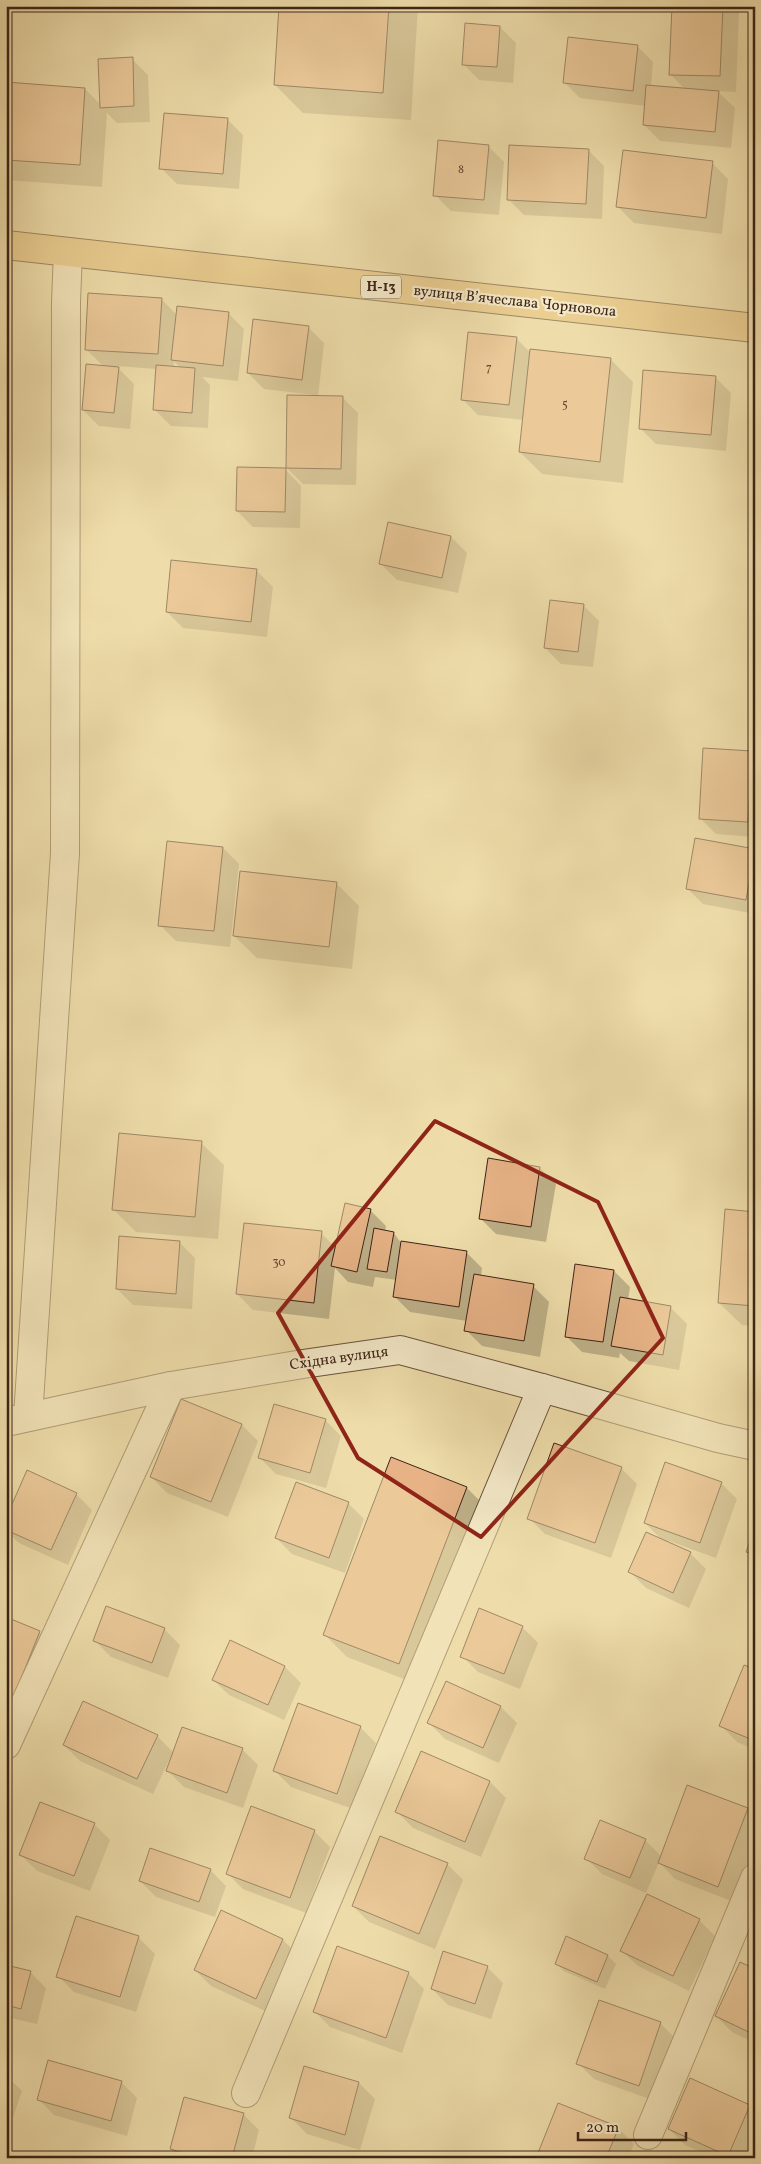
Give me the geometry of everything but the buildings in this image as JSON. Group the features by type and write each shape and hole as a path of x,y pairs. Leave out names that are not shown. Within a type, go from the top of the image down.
{"main road":[{"name":"вулиця Вʼячеслава Чорновола","path":"6,245 755,328"}],"street":[{"path":"17,1419 65,853 66,312 68,252"},
{"name":"Східна вулиця","path":"17,1419 171,1386 400,1350 718,1438 755,1446"},
{"path":"6,1745 171,1386"},
{"path":"246,2093 542,1388"},
{"path":"648,2135 755,1878"}],"highlighted area":[{"path":"435,1121 598,1202 663,1338 481,1537 358,1458 278,1313"}]}
